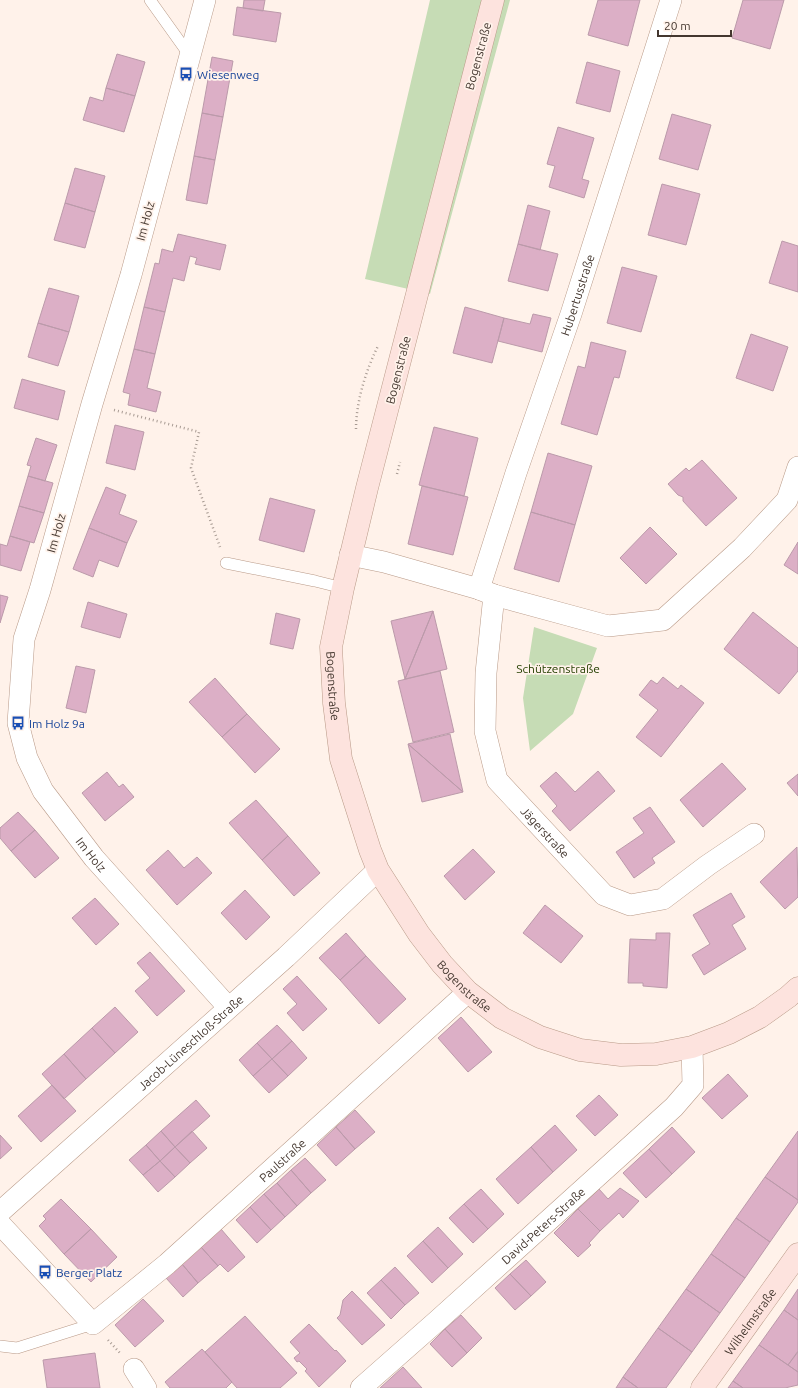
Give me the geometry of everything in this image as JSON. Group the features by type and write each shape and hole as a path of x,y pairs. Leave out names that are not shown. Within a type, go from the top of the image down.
{"main road":[{"name":"Bogenstraße","path":"493,0 350,555 331,647 334,703 341,759 370,850 378,870 419,934 442,964 468,992 502,1018 540,1037 580,1050 621,1055 656,1054 692,1047 729,1033 760,1016 788,997 798,988"},
{"name":"Wilhelmstraße","path":"702,1388 798,1254"}],"street":[{"name":"Im Holz","path":"206,0 131,275 92,404 40,590 24,639 18,722 27,758 43,792 94,858 228,1007"},
{"name":"Hubertusstraße","path":"487,592 516,473 571,314 671,0"},
{"path":"350,555 384,562 608,626 663,620 742,548 787,500 798,467"},
{"name":"Jägerstraße","path":"487,592 485,731 497,780 604,895 630,905 663,900 708,865 754,834"},
{"name":"Jacob-Lüneschloß-Straße","path":"0,1212 228,1007 286,957 378,870"},
{"name":"Paulstraße","path":"93,1324 167,1264 468,992"},
{"name":"David-Peters-Straße","path":"361,1388 443,1316 674,1107 693,1085 692,1047"},
{"path":"0,1224 93,1324"},
{"path":"134,1368 146,1388"}],"lane":[{"path":"150,0 191,57"},
{"path":"226,563 316,581 343,588"},
{"path":"0,1346 17,1348 93,1324"}],"path":[{"path":"356,430 356,415 369,363 380,343"},
{"path":"92,404 199,432 191,468 226,563"},
{"path":"93,1324 134,1368"}],"green space":[{"path":"430,0 510,0 430,294 365,279"},
{"name":"Schützenstraße","path":"534,627 597,648 573,714 530,751 523,698"}],"building":[{"path":"244,0 265,0 263,11 243,8"},
{"path":"598,0 640,0 628,46 588,35"},
{"path":"743,0 784,0 770,49 732,38"},
{"path":"237,7 281,13 276,42 233,35"},
{"path":"117,54 145,62 135,96 106,88"},
{"path":"212,57 233,61 223,117 202,113"},
{"path":"587,62 620,71 610,112 576,103"},
{"path":"106,88 135,96 124,132 83,120 90,97 103,101"},
{"path":"202,113 223,117 215,160 194,156"},
{"path":"672,114 711,125 698,170 659,159"},
{"path":"558,127 594,138 582,179 589,181 584,198 549,187 555,166 547,164"},
{"path":"194,156 215,160 207,204 186,200"},
{"path":"75,168 105,176 95,212 65,203"},
{"path":"662,184 700,194 686,245 648,235"},
{"path":"65,203 95,212 85,248 54,240"},
{"path":"528,205 550,211 540,250 518,244"},
{"path":"178,234 226,245 220,270 195,264 197,258 190,256 184,281 173,278 165,312 144,307 155,263 159,264 162,249 173,252"},
{"path":"782,241 798,246 798,292 769,283"},
{"path":"518,244 558,254 548,291 508,281"},
{"path":"622,267 657,276 641,332 607,323"},
{"path":"49,288 79,296 69,332 38,323"},
{"path":"144,307 165,312 155,354 134,349"},
{"path":"465,307 504,318 492,363 453,353"},
{"path":"533,314 551,318 542,352 498,341 504,318 530,324"},
{"path":"38,323 69,332 58,366 28,357"},
{"path":"751,334 788,347 773,391 736,378"},
{"path":"591,342 626,351 619,378 614,377 597,435 561,424 578,366 585,368"},
{"path":"134,349 155,354 147,388 161,392 156,412 128,405 130,394 123,392"},
{"path":"22,379 65,391 58,420 14,408"},
{"path":"115,425 144,432 135,470 106,463"},
{"path":"434,427 478,438 464,496 419,485"},
{"path":"36,438 57,445 45,481 28,476 31,466 27,465"},
{"path":"548,453 592,466 575,525 531,512"},
{"path":"702,460 737,498 706,526 683,501 683,497 678,495 668,484 686,468 689,471"},
{"path":"28,476 53,483 44,513 19,506"},
{"path":"422,486 468,497 453,555 408,544"},
{"path":"106,487 126,495 119,514 137,521 127,543 89,528"},
{"path":"270,498 315,510 304,552 259,540"},
{"path":"19,506 44,513 34,543 10,536"},
{"path":"531,512 575,525 559,582 514,569"},
{"path":"650,527 677,554 646,584 620,558"},
{"path":"89,528 127,543 118,567 99,560 93,577 73,569"},
{"path":"10,536 30,542 21,571 0,565 0,544 7,546"},
{"path":"798,542 798,574 784,565"},
{"path":"0,595 8,597 0,623"},
{"path":"88,602 127,614 120,638 81,627"},
{"path":"433,611 447,669 405,679"},
{"path":"433,611 405,679 391,621"},
{"path":"753,612 798,648 798,671 779,694 724,649"},
{"path":"276,613 300,619 293,649 270,644"},
{"path":"76,666 95,670 86,713 66,708"},
{"path":"440,671 454,732 413,742 398,681"},
{"path":"663,677 678,689 681,685 704,703 661,757 636,737 658,710 639,695 651,680 657,684"},
{"path":"215,678 247,714 222,737 189,702"},
{"path":"247,714 280,749 255,773 222,737"},
{"path":"450,734 463,792 408,744"},
{"path":"408,744 463,792 422,802"},
{"path":"722,763 746,789 703,827 680,800"},
{"path":"598,771 615,791 570,831 552,811 557,806 540,786 556,772 575,792"},
{"path":"107,772 119,787 123,784 134,797 105,821 82,793"},
{"path":"798,774 798,796 787,783"},
{"path":"256,800 288,836 262,860 229,823"},
{"path":"650,807 675,842 652,858 655,863 634,878 616,852 644,833 633,818"},
{"path":"18,812 35,830 11,851 0,838 0,828"},
{"path":"35,830 59,858 35,878 11,851"},
{"path":"288,836 320,873 294,896 262,860"},
{"path":"797,847 798,897 785,909 760,882"},
{"path":"473,849 495,872 465,900 444,876"},
{"path":"168,850 184,868 197,857 212,873 177,905 146,870"},
{"path":"245,890 270,917 246,940 221,913"},
{"path":"731,893 745,917 732,925 746,949 704,975 692,955 710,944 693,915"},
{"path":"95,898 119,924 96,945 72,918"},
{"path":"545,905 583,936 561,963 523,933"},
{"path":"346,933 366,956 340,980 319,958"},
{"path":"656,933 670,933 667,988 643,986 643,983 628,983 630,939 656,940"},
{"path":"150,952 185,991 157,1016 135,991 150,978 137,963"},
{"path":"366,956 406,999 379,1024 340,980"},
{"path":"297,976 327,1009 303,1031 287,1013 297,1004 283,989"},
{"path":"115,1007 138,1032 115,1053 92,1028"},
{"path":"461,1017 492,1052 468,1072 438,1038"},
{"path":"277,1025 292,1041 272,1059 257,1043"},
{"path":"92,1028 115,1053 86,1079 64,1054"},
{"path":"292,1041 307,1058 288,1076 272,1059"},
{"path":"257,1043 272,1059 253,1076 239,1060"},
{"path":"64,1054 86,1079 64,1099 42,1074"},
{"path":"272,1059 288,1076 269,1093 253,1076"},
{"path":"728,1074 748,1096 722,1119 702,1098"},
{"path":"52,1085 76,1111 41,1142 18,1116"},
{"path":"599,1095 618,1115 595,1136 576,1116"},
{"path":"196,1100 210,1116 175,1147 161,1131"},
{"path":"355,1110 375,1132 355,1149 336,1127"},
{"path":"555,1125 577,1150 553,1172 531,1147"},
{"path":"336,1127 355,1149 336,1166 317,1145"},
{"path":"672,1127 695,1152 672,1174 649,1149"},
{"path":"161,1131 175,1147 160,1161 146,1145"},
{"path":"192,1131 207,1148 190,1163 175,1147"},
{"path":"798,1131 798,1200 765,1177"},
{"path":"0,1135 12,1148 0,1159"},
{"path":"146,1145 160,1161 143,1175 129,1160"},
{"path":"175,1147 190,1163 175,1177 160,1161"},
{"path":"531,1147 553,1172 518,1204 496,1179"},
{"path":"649,1149 672,1174 646,1198 623,1173"},
{"path":"305,1158 326,1180 311,1193 291,1170"},
{"path":"160,1161 175,1177 158,1192 143,1175"},
{"path":"291,1170 311,1193 297,1206 277,1183"},
{"path":"765,1177 798,1200 770,1242 736,1218"},
{"path":"277,1183 297,1206 285,1217 264,1194"},
{"path":"620,1188 639,1201 623,1218 619,1213 600,1231 578,1209 599,1189 608,1199"},
{"path":"481,1189 504,1214 488,1229 464,1204"},
{"path":"264,1194 285,1217 271,1230 250,1207"},
{"path":"61,1199 91,1229 64,1254 39,1226 46,1219 43,1216"},
{"path":"464,1204 488,1229 473,1243 449,1218"},
{"path":"250,1207 271,1230 257,1243 236,1220"},
{"path":"578,1209 600,1231 589,1243 591,1245 578,1257 554,1233"},
{"path":"736,1218 770,1242 745,1278 711,1254"},
{"path":"438,1227 463,1254 448,1268 423,1241"},
{"path":"91,1229 117,1257 91,1282 64,1254"},
{"path":"221,1229 245,1257 228,1272 220,1264 218,1266 201,1247"},
{"path":"423,1241 448,1268 432,1283 407,1256"},
{"path":"201,1247 218,1266 198,1283 182,1264"},
{"path":"711,1254 745,1278 720,1313 686,1289"},
{"path":"526,1260 546,1282 531,1296 510,1274"},
{"path":"182,1264 198,1283 183,1297 166,1278"},
{"path":"395,1267 419,1293 405,1305 381,1280"},
{"path":"510,1274 531,1296 515,1310 495,1288"},
{"path":"381,1280 405,1305 391,1319 367,1293"},
{"path":"686,1289 720,1313 692,1352 658,1328"},
{"path":"798,1289 798,1320 784,1310"},
{"path":"352,1291 385,1325 362,1345 337,1318 340,1315 343,1300"},
{"path":"143,1299 164,1321 135,1347 115,1325"},
{"path":"784,1310 798,1320 798,1351 788,1365 759,1345"},
{"path":"461,1315 482,1338 467,1353 445,1329"},
{"path":"245,1316 297,1373 280,1388 237,1388 205,1352"},
{"path":"309,1324 346,1361 319,1387 305,1371 307,1369 294,1358 300,1353 290,1342"},
{"path":"658,1328 692,1352 666,1388 638,1388 623,1377"},
{"path":"445,1329 467,1353 452,1367 430,1344"},
{"path":"759,1345 798,1372 798,1385 785,1388 743,1388 733,1381"},
{"path":"202,1349 232,1382 226,1388 170,1388 165,1382"},
{"path":"798,1352 798,1372 788,1365"},
{"path":"95,1353 100,1388 47,1388 43,1360"},
{"path":"403,1367 422,1388 380,1388"},
{"path":"623,1377 638,1388 616,1388"},
{"path":"733,1381 743,1388 728,1388"}],"place":[{"name":"Wiesenweg","path":"186,74"},
{"name":"Im Holz 9a","path":"18,723"},
{"name":"Berger Platz","path":"45,1272"}]}
